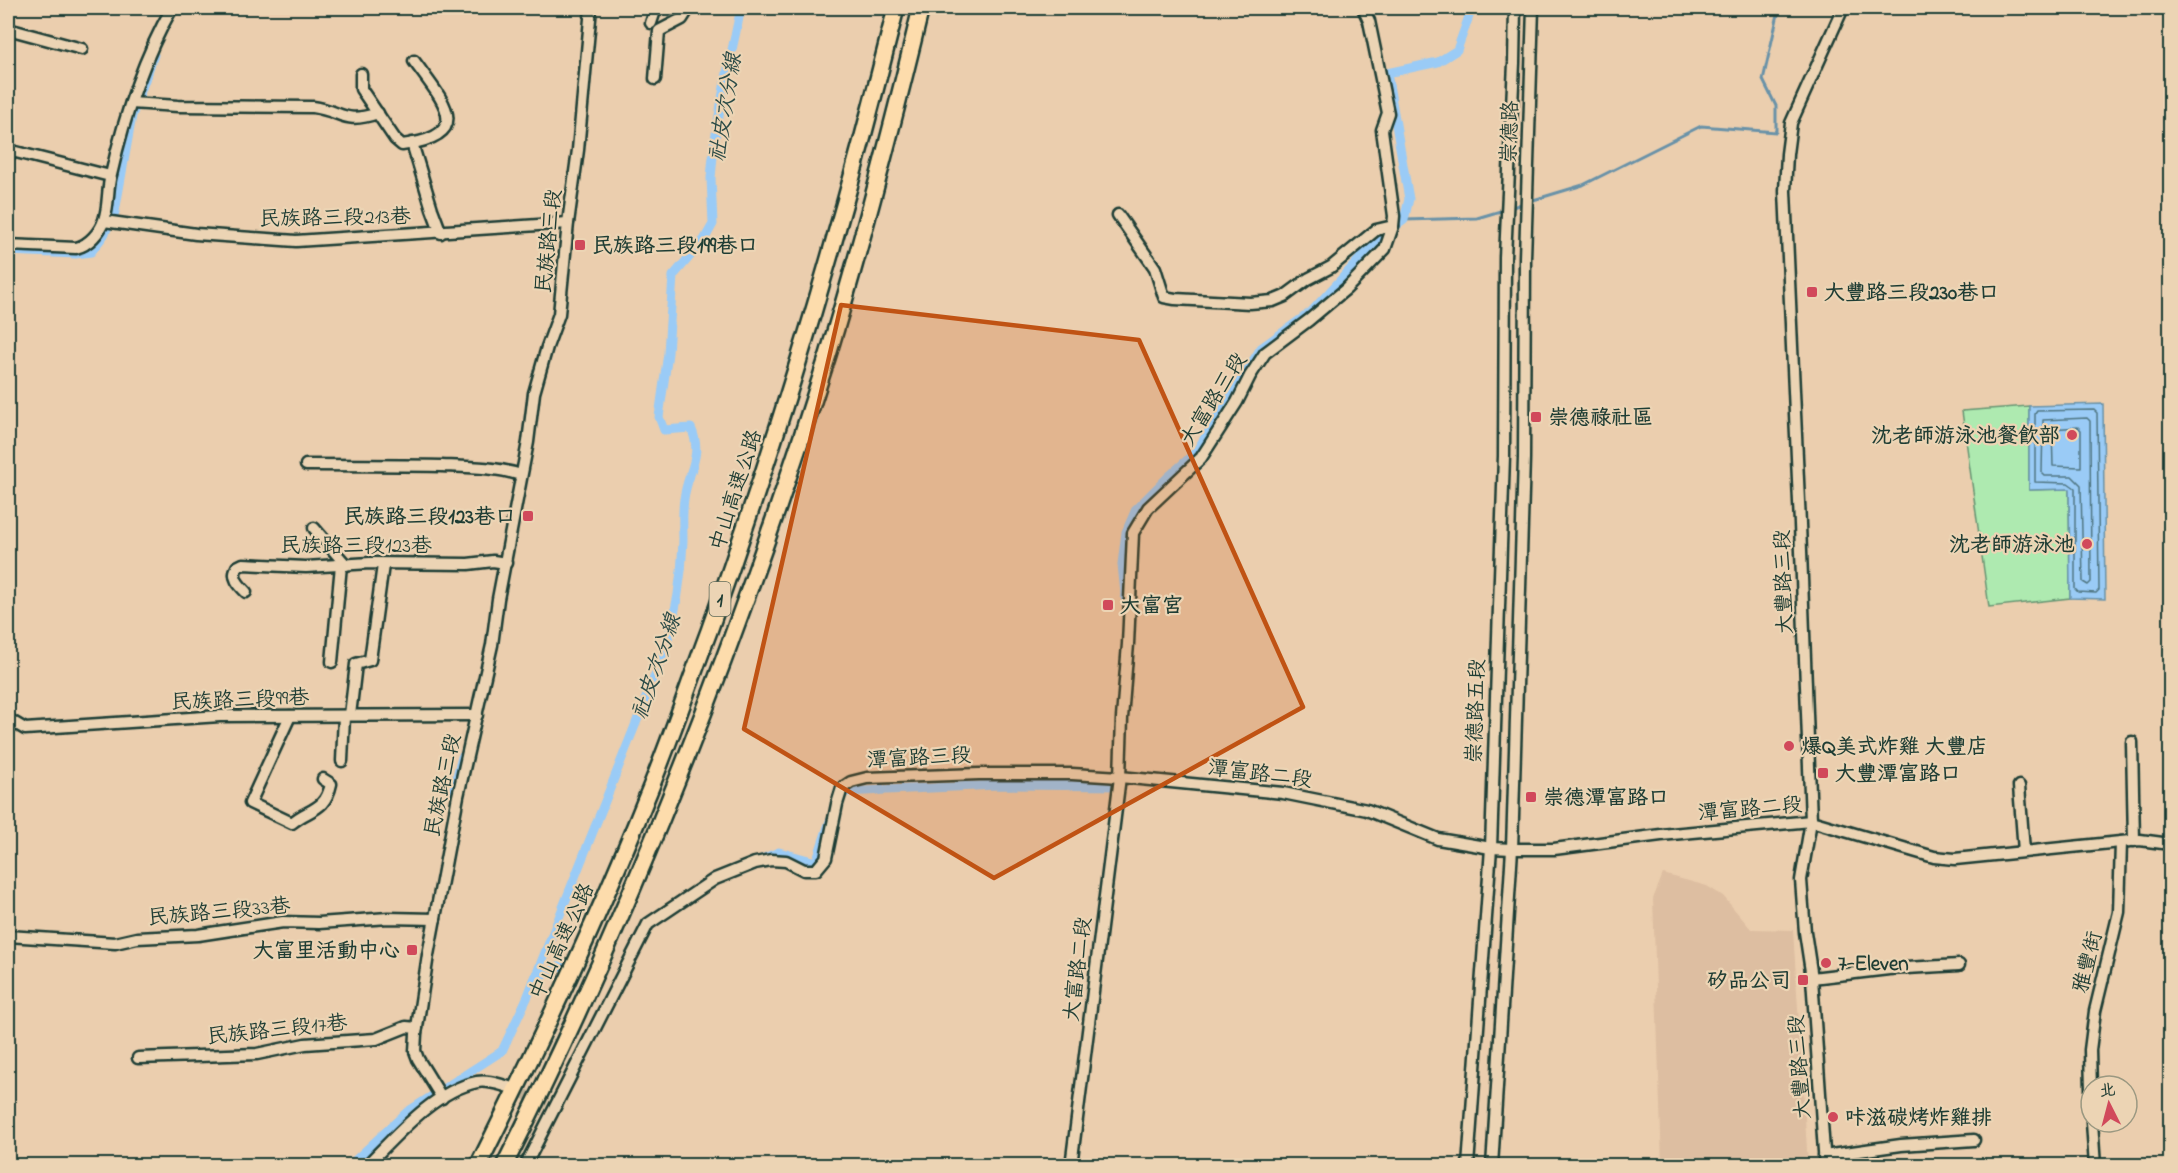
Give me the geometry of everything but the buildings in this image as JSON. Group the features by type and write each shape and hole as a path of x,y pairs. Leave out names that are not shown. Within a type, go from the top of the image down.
{"highway":[{"name":"中山高速公路","path":"478,1166 603,901 647,799 683,701 754,504 813,314 877,85 896,8"},
{"name":"中山高速公路","path":"504,1166 618,925 700,723 750,584 831,344 870,206 921,8"}],"street":[{"path":"8,245 76,248 84,246 104,220 110,176 131,103 156,36 172,8"},
{"name":"民族路三段","path":"438,1093 415,1051 417,1028 458,796 492,645 534,393 559,314 578,150 591,8"},
{"path":"651,23 656,8"},
{"path":"655,79 659,31 682,19 689,8"},
{"name":"大富路三段","path":"1120,777 1133,533 1148,508 1201,459 1265,353 1309,321 1346,289 1385,249 1393,226 1394,216 1382,130 1388,113 1371,32 1363,8"},
{"name":"崇德路","path":"1505,257 1515,8"},
{"name":"崇德路","path":"1525,258 1533,8"},
{"name":"大豐路三段","path":"1824,1161 1812,978 1805,932 1801,880 1811,821 1785,191 1791,123 1843,8"},
{"path":"8,29 82,49"},
{"path":"361,74 361,89 395,139 402,144 412,143 437,135 447,126 448,118 446,108 414,61"},
{"path":"131,103 178,106 312,107 322,108 346,118 364,118 378,113"},
{"path":"412,143 441,233"},
{"path":"8,150 110,176"},
{"path":"1118,215 1155,268 1164,297 1250,303 1273,301 1285,296 1308,279 1331,267 1376,230 1393,226"},
{"name":"民族路三段213巷","path":"104,220 196,234 287,241 441,233 568,223"},
{"name":"崇德路五段","path":"1468,1166 1491,848 1504,456 1505,257"},
{"name":"崇德路五段","path":"1492,1166 1512,849 1524,458 1525,258"},
{"path":"306,465 477,468 498,469 521,475"},
{"path":"314,528 343,565 332,662"},
{"name":"民族路三段123巷","path":"246,592 237,583 235,573 237,567 243,564 306,567 370,563 383,565 468,564 493,561 506,563"},
{"path":"342,761 356,664 370,660 383,565"},
{"name":"民族路三段99巷","path":"8,719 25,729 220,716 477,715"},
{"path":"290,716 250,802 291,823 299,816 323,804 331,784 323,779"},
{"path":"2132,742 2134,841"},
{"name":"潭富路三段","path":"525,1166 648,924 715,879 755,863 771,860 786,861 804,870 816,870 826,858 842,788 851,782 867,778 1018,773 1120,777"},
{"name":"潭富路二段","path":"1120,777 1283,793 1367,810 1438,839 1491,848 1554,849 1652,836 1811,821 1934,857 1955,859 2134,841 2170,844"},
{"name":"大富路二段","path":"1071,1166 1120,777"},
{"path":"2019,786 2024,851"},
{"name":"雅豐街","path":"2091,1074 2090,1050 2095,1011 2119,912 2121,842"},
{"name":"民族路三段33巷","path":"8,936 115,943 137,938 198,935 283,922 319,923 388,918 435,919"},
{"path":"1812,978 1889,969 1959,965"},
{"name":"民族路三段17巷","path":"138,1058 257,1054 305,1044 376,1039 406,1027 417,1028"},
{"path":"366,1166 438,1093 477,1082 492,1082 509,1087"},
{"path":"2093,1134 2095,1166"},
{"path":"1824,1161 1901,1144 1974,1140"}],"highlighted area":[{"path":"841,305 1139,340 1303,707 994,878 744,729"}],"shaded area":[{"path":"1663,874 1707,886 1723,896 1751,929 1793,930 1808,1165 1662,1165 1653,899"}],"green space":[{"path":"2029,406 2029,490 2069,489 2070,598 1989,607 1962,411"}],"water":[{"name":"沈老師游泳池","path":"2103,404 2105,599 2070,598 2069,489 2029,490 2029,406"}],"waterway":[{"name":"社皮次分線","path":"349,1166 407,1112 502,1051 527,998 665,650 678,596 684,499 694,464 696,447 691,428 664,430 659,417 668,353 673,276 704,240 713,224 711,178 714,145 741,8"},
{"path":"1126,604 1122,564 1126,532 1136,509 1196,452 1261,348 1311,312 1378,239 1404,220 1409,199 1387,73 1438,62 1457,50 1472,8"},
{"path":"1530,201 1583,185 1701,126 1776,132 1776,106 1763,80 1778,14 1776,8"},
{"path":"8,251 76,254 91,252 104,235 115,212 132,116 154,55"},
{"path":"1510,208 1524,203"},
{"path":"1404,220 1477,218 1504,210"},
{"path":"453,791 462,757"},
{"path":"839,800 843,792 998,785 1119,786 1119,779"},
{"path":"762,859 779,852 816,862 830,821"},
{"path":"534,980 560,966"}],"tunnel":[{"path":"510,1088 554,1107"}],"place":[{"name":"民族路三段199巷口","path":"580,245"},
{"name":"大豐路三段230巷口","path":"1812,292"},
{"name":"崇德祿社區","path":"1536,417"},
{"name":"沈老師游泳池餐飲部","path":"2072,435"},
{"name":"民族路三段123巷口","path":"528,516"},
{"name":"沈老師游泳池","path":"2087,544"},
{"name":"大富宮","path":"1108,605"},
{"name":"爆Q美式炸雞 大豐店","path":"1789,746"},
{"name":"大豐潭富路口","path":"1823,773"},
{"name":"崇德潭富路口","path":"1531,797"},
{"name":"大富里活動中心","path":"412,950"},
{"name":"7-Eleven","path":"1826,963"},
{"name":"矽品公司","path":"1803,980"},
{"name":"咔滋碳烤炸雞排","path":"1833,1117"}]}
